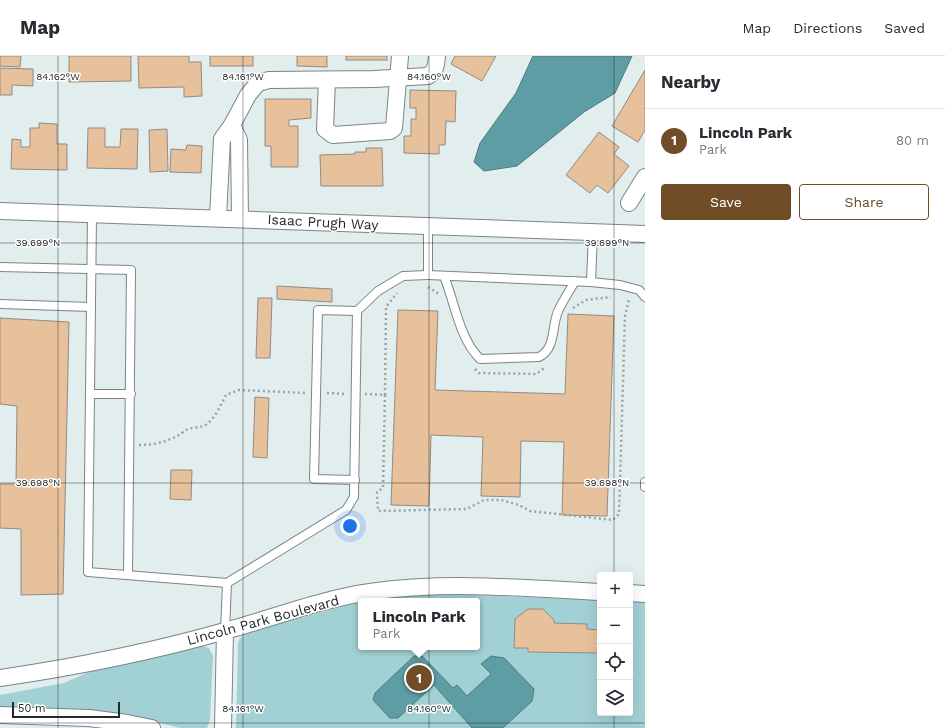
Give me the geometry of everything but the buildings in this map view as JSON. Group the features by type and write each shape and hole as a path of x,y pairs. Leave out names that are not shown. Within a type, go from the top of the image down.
{"street":[{"path":"327,80 325,129 328,133 333,135 390,131 394,128 400,56"},
{"path":"218,217 222,139 232,125 248,95 258,83 269,80 327,80 428,76 433,73 436,67 437,56"},
{"path":"232,125 239,140 240,218"},
{"path":"629,203 645,177"},
{"name":"Isaac Prugh Way","path":"0,211 218,217 311,223 645,234"},
{"name":"Lincoln Park Boulevard","path":"0,678 107,660 225,631 325,602 369,592 417,587 481,587 597,592"},
{"path":"633,593 645,594"},
{"path":"223,728 225,631"},
{"path":"0,714 89,718 152,728"}],"lane":[{"path":"92,214 88,572 227,583 346,510 354,497 358,311 378,291 402,276 428,275 591,282 620,285 639,290 645,297"},
{"path":"428,227 428,275"},
{"path":"591,282 593,233"},
{"path":"0,267 131,270 128,575"},
{"path":"444,276 468,344 471,350 480,359 539,357 546,354 551,342 558,310 575,281"},
{"path":"0,304 91,307"},
{"path":"355,480 314,479 318,310 358,311"},
{"path":"90,394 130,394"},
{"path":"645,482 645,487"},
{"path":"225,631 227,583"}],"path":[{"path":"422,286 429,287 445,297"},
{"path":"399,291 386,307 382,488 377,492 378,511 467,509 484,500 502,500 519,504 530,511 613,520 619,514 625,316 629,298 623,297"},
{"path":"570,313 573,307 586,300 605,296 617,297"},
{"path":"469,365 479,373 536,374 551,363"},
{"path":"129,445 152,445 179,435 187,429 198,429 207,424 218,410 226,395 239,390 385,395"}],"shaded area":[{"path":"533,56 632,56 615,93 584,112 517,166 484,171 474,162 480,143 516,93"},
{"path":"447,594 597,600 597,716 633,716 633,601 645,601 645,728 236,728 238,642 243,634 358,602 358,650 480,650 480,598 388,598 413,595"},
{"path":"203,646 209,648 213,656 210,720 207,728 180,728 153,721 0,710 0,695 64,683 93,670"},
{"path":"414,656 422,656 453,688 457,685 467,696 491,674 481,664 491,656 504,658 534,689 532,701 503,728 472,728 434,685 398,718 390,718 373,700 375,693"}],"place":[{"name":"Lincoln Park","path":"419,678"}]}
